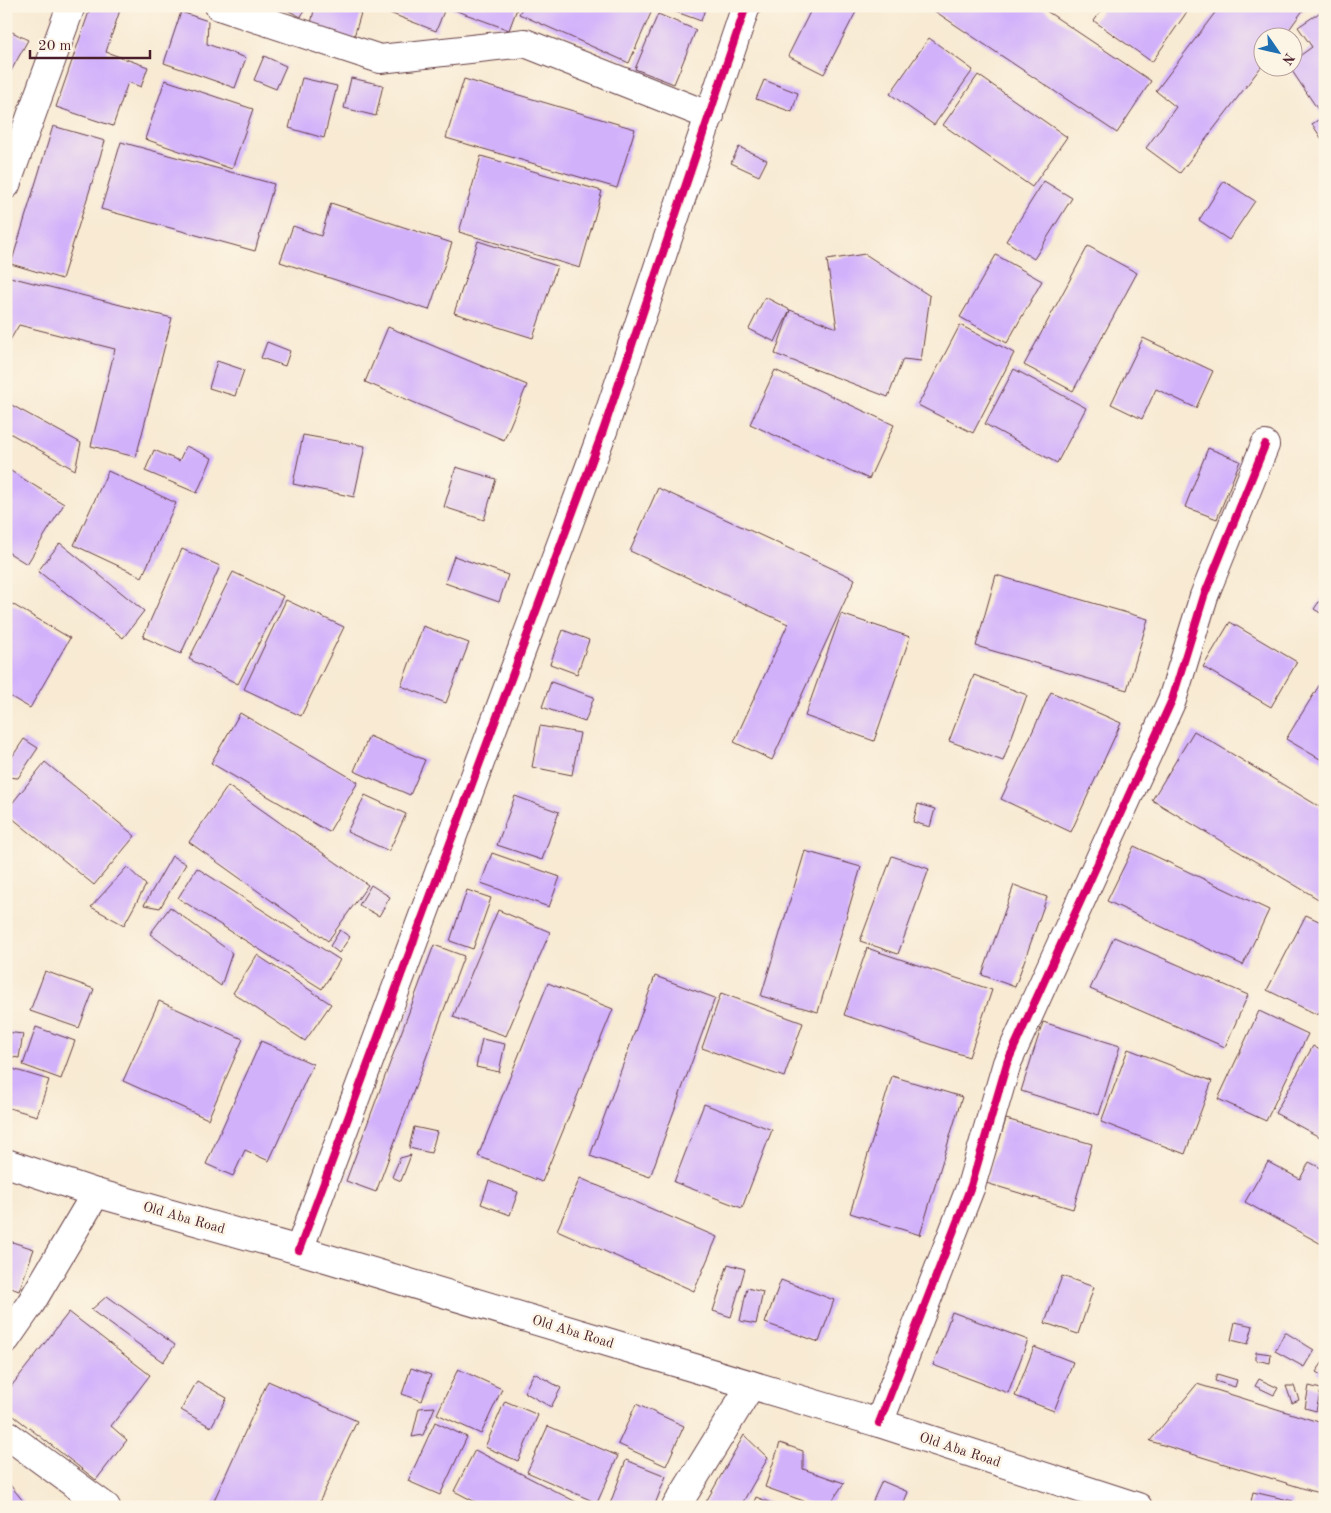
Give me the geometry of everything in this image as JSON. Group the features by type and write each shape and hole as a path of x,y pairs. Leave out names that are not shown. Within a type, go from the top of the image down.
{"street":[{"path":"6,185 71,6"},
{"path":"219,6 380,59 525,43 710,116"},
{"path":"299,1250 600,440 746,6"},
{"path":"879,1423 971,1186 1007,1063 1172,700 1204,596 1265,445"},
{"name":"Old Aba Road","path":"6,1163 96,1193 299,1250 879,1423 1138,1507"},
{"path":"6,1339 31,1303 96,1193"},
{"path":"676,1507 751,1385"},
{"path":"6,1434 106,1507"}],"building":[{"path":"91,6 110,6 120,10 106,52 148,67 141,87 128,82 113,126 56,107"},
{"path":"279,6 306,6 301,17"},
{"path":"315,6 337,6 361,13 353,40 310,28"},
{"path":"389,6 446,6 436,31 387,12"},
{"path":"450,6 518,6 509,30 449,8"},
{"path":"523,6 654,6 629,63 519,14"},
{"path":"673,6 706,6 701,21 671,10"},
{"path":"813,6 859,6 824,74 788,56"},
{"path":"927,6 1039,6 1151,81 1117,133"},
{"path":"1105,6 1191,6 1152,62 1094,21"},
{"path":"1220,6 1306,6 1290,28 1254,28 1254,76 1180,173 1146,148 1176,107 1156,91"},
{"path":"1325,9 1325,144 1312,124 1323,117 1297,78 1304,78 1304,53 1312,47 1304,36 1304,28 1298,27"},
{"path":"181,12 208,21 207,44 246,58 235,88 164,63"},
{"path":"658,14 696,30 674,84 635,69"},
{"path":"6,29 28,40 6,80"},
{"path":"929,38 973,70 934,125 890,94"},
{"path":"264,56 286,66 276,89 254,80"},
{"path":"978,75 1067,137 1032,187 943,125"},
{"path":"302,78 337,86 324,138 289,128"},
{"path":"351,78 383,85 376,116 344,108"},
{"path":"464,79 635,129 617,188 446,138"},
{"path":"165,80 253,109 232,169 145,139"},
{"path":"764,80 798,93 792,112 756,99"},
{"path":"53,126 105,141 62,279 11,264"},
{"path":"121,142 274,184 255,251 101,209"},
{"path":"739,147 767,160 759,176 731,163"},
{"path":"481,156 602,191 580,268 459,232"},
{"path":"1044,181 1072,198 1034,259 1006,241"},
{"path":"1224,181 1255,201 1229,240 1199,220"},
{"path":"331,203 452,243 429,310 280,262 293,226 321,236"},
{"path":"478,241 557,266 533,338 454,313"},
{"path":"1088,246 1137,273 1073,391 1024,365"},
{"path":"865,254 930,296 921,361 903,359 888,397 775,354 790,310 837,328 827,260"},
{"path":"996,255 1042,281 1007,343 960,317"},
{"path":"6,276 172,318 136,457 91,446 115,349 19,325 6,347"},
{"path":"765,297 790,310 775,342 749,329"},
{"path":"960,325 1014,353 973,433 918,405"},
{"path":"388,327 527,385 504,440 365,382"},
{"path":"1143,338 1213,371 1196,408 1156,389 1142,419 1111,404"},
{"path":"267,342 290,351 285,366 261,358"},
{"path":"217,361 244,370 235,396 209,388"},
{"path":"1014,369 1086,408 1057,463 985,424"},
{"path":"775,370 894,425 869,479 750,424"},
{"path":"6,402 81,443 75,470 6,431"},
{"path":"303,435 365,446 354,497 293,484"},
{"path":"186,446 212,458 197,493 145,471 154,450 179,461"},
{"path":"1208,448 1240,461 1217,519 1185,507"},
{"path":"456,467 496,479 484,520 444,507"},
{"path":"6,468 64,504 27,564 6,551"},
{"path":"108,471 176,503 142,577 74,545"},
{"path":"658,488 855,579 772,760 734,742 788,624 630,551"},
{"path":"60,543 144,611 123,638 38,571"},
{"path":"182,549 220,566 181,654 143,637"},
{"path":"454,556 508,575 499,602 445,583"},
{"path":"233,572 283,596 238,684 189,659"},
{"path":"996,575 1148,619 1127,690 976,646"},
{"path":"1325,593 1325,616 1314,609"},
{"path":"286,600 344,627 301,716 244,689"},
{"path":"12,604 70,638 30,708 6,694 6,614"},
{"path":"841,614 910,637 874,741 805,716"},
{"path":"1230,622 1297,662 1271,707 1203,667"},
{"path":"423,626 469,643 446,703 401,686"},
{"path":"563,630 589,640 577,674 550,664"},
{"path":"974,675 1027,695 1003,761 949,741"},
{"path":"1325,676 1325,762 1286,739"},
{"path":"551,682 594,697 585,722 542,707"},
{"path":"1051,692 1121,723 1071,832 1001,799"},
{"path":"240,713 358,782 329,832 211,763"},
{"path":"540,726 580,733 572,775 532,767"},
{"path":"1194,731 1325,810 1325,903 1152,800"},
{"path":"369,736 425,760 410,795 354,771"},
{"path":"24,739 38,748 18,778 6,777 6,766"},
{"path":"45,762 135,836 94,885 6,813"},
{"path":"228,786 368,885 328,941 189,842"},
{"path":"365,795 406,814 389,851 347,832"},
{"path":"515,796 559,812 542,860 497,845"},
{"path":"918,804 935,809 930,827 913,822"},
{"path":"1134,846 1269,910 1243,965 1107,901"},
{"path":"805,851 861,867 818,1012 761,996"},
{"path":"492,853 560,877 549,907 481,883"},
{"path":"172,856 186,864 160,908 144,905"},
{"path":"892,856 929,869 898,954 860,941"},
{"path":"127,867 146,885 124,925 91,907"},
{"path":"197,868 340,960 322,989 178,898"},
{"path":"371,885 390,897 379,916 359,905"},
{"path":"1014,885 1047,897 1015,987 982,975"},
{"path":"467,890 491,898 473,949 450,941"},
{"path":"170,907 232,953 221,986 150,934"},
{"path":"498,910 550,932 506,1036 453,1017"},
{"path":"1306,915 1325,924 1325,1002 1318,1015 1267,990"},
{"path":"340,930 350,937 339,953 330,946"},
{"path":"1114,937 1248,995 1225,1047 1090,989"},
{"path":"434,945 464,956 376,1192 346,1181"},
{"path":"867,948 992,990 969,1057 844,1015"},
{"path":"257,955 331,1004 305,1041 233,993"},
{"path":"45,971 94,989 79,1028 30,1011"},
{"path":"655,976 715,998 650,1177 590,1156"},
{"path":"548,983 613,1009 542,1182 478,1156"},
{"path":"721,993 803,1023 784,1077 702,1048"},
{"path":"159,1001 243,1039 208,1119 123,1081"},
{"path":"1259,1011 1308,1034 1266,1121 1218,1099"},
{"path":"1043,1022 1120,1046 1099,1115 1021,1091"},
{"path":"36,1027 75,1041 61,1079 23,1065"},
{"path":"6,1032 23,1034 19,1058 6,1056"},
{"path":"482,1039 505,1044 499,1072 476,1067"},
{"path":"261,1041 313,1064 269,1161 245,1150 233,1176 206,1164"},
{"path":"1313,1046 1325,1053 1325,1140 1275,1113"},
{"path":"1128,1049 1212,1081 1185,1154 1101,1122"},
{"path":"6,1067 49,1080 37,1116 6,1107"},
{"path":"892,1076 962,1097 920,1235 850,1213"},
{"path":"704,1104 772,1130 742,1208 674,1182"},
{"path":"1006,1119 1092,1144 1073,1209 986,1183"},
{"path":"414,1127 437,1132 431,1153 409,1148"},
{"path":"411,1155 401,1181 392,1177 400,1158"},
{"path":"1268,1162 1300,1179 1309,1162 1325,1170 1325,1246 1245,1202"},
{"path":"580,1178 717,1237 694,1291 557,1230"},
{"path":"489,1181 518,1192 510,1215 481,1204"},
{"path":"6,1240 34,1249 19,1291 6,1286"},
{"path":"728,1264 745,1269 731,1317 713,1311"},
{"path":"1062,1276 1094,1287 1078,1334 1045,1323"},
{"path":"781,1280 834,1300 819,1342 765,1323"},
{"path":"747,1288 763,1292 756,1324 740,1321"},
{"path":"107,1296 175,1345 163,1362 91,1310"},
{"path":"69,1312 150,1375 111,1426 127,1440 96,1480 6,1410 6,1393"},
{"path":"952,1312 1028,1340 1008,1393 933,1365"},
{"path":"1235,1322 1253,1326 1248,1344 1231,1340"},
{"path":"1285,1332 1314,1350 1304,1367 1275,1351"},
{"path":"1034,1347 1073,1362 1054,1411 1015,1396"},
{"path":"1256,1352 1271,1354 1270,1363 1256,1360"},
{"path":"1323,1362 1325,1370 1321,1375 1316,1372"},
{"path":"411,1368 431,1375 422,1401 402,1394"},
{"path":"458,1369 502,1389 481,1434 437,1414"},
{"path":"534,1373 561,1388 551,1407 524,1392"},
{"path":"1217,1374 1237,1380 1235,1387 1215,1381"},
{"path":"1259,1379 1278,1388 1274,1395 1255,1386"},
{"path":"197,1381 227,1398 211,1427 181,1410"},
{"path":"268,1381 357,1421 317,1507 211,1507"},
{"path":"1197,1384 1325,1424 1325,1495 1150,1441"},
{"path":"1286,1386 1294,1386 1299,1400 1292,1403"},
{"path":"1309,1386 1321,1389 1316,1411 1305,1408"},
{"path":"505,1401 538,1415 518,1461 485,1447"},
{"path":"636,1404 684,1426 666,1466 618,1444"},
{"path":"435,1407 423,1435 412,1437 419,1408"},
{"path":"435,1422 467,1437 440,1495 408,1481"},
{"path":"548,1426 618,1456 597,1503 527,1472"},
{"path":"744,1435 768,1458 740,1507 703,1507"},
{"path":"780,1443 803,1451 803,1469 844,1483 828,1507 820,1507 765,1487"},
{"path":"475,1450 586,1507 485,1507 454,1491"},
{"path":"626,1460 666,1476 654,1507 609,1507"},
{"path":"6,1480 28,1507 6,1507"},
{"path":"882,1481 908,1492 902,1507 870,1507"},
{"path":"1253,1492 1293,1501 1292,1507 1250,1507"},
{"path":"756,1497 781,1507 752,1507"}],"cycle path":[{"path":"299,1250 603,431 746,6"},
{"path":"879,1423 971,1186 1007,1063 1172,700 1204,596 1265,445"}]}
